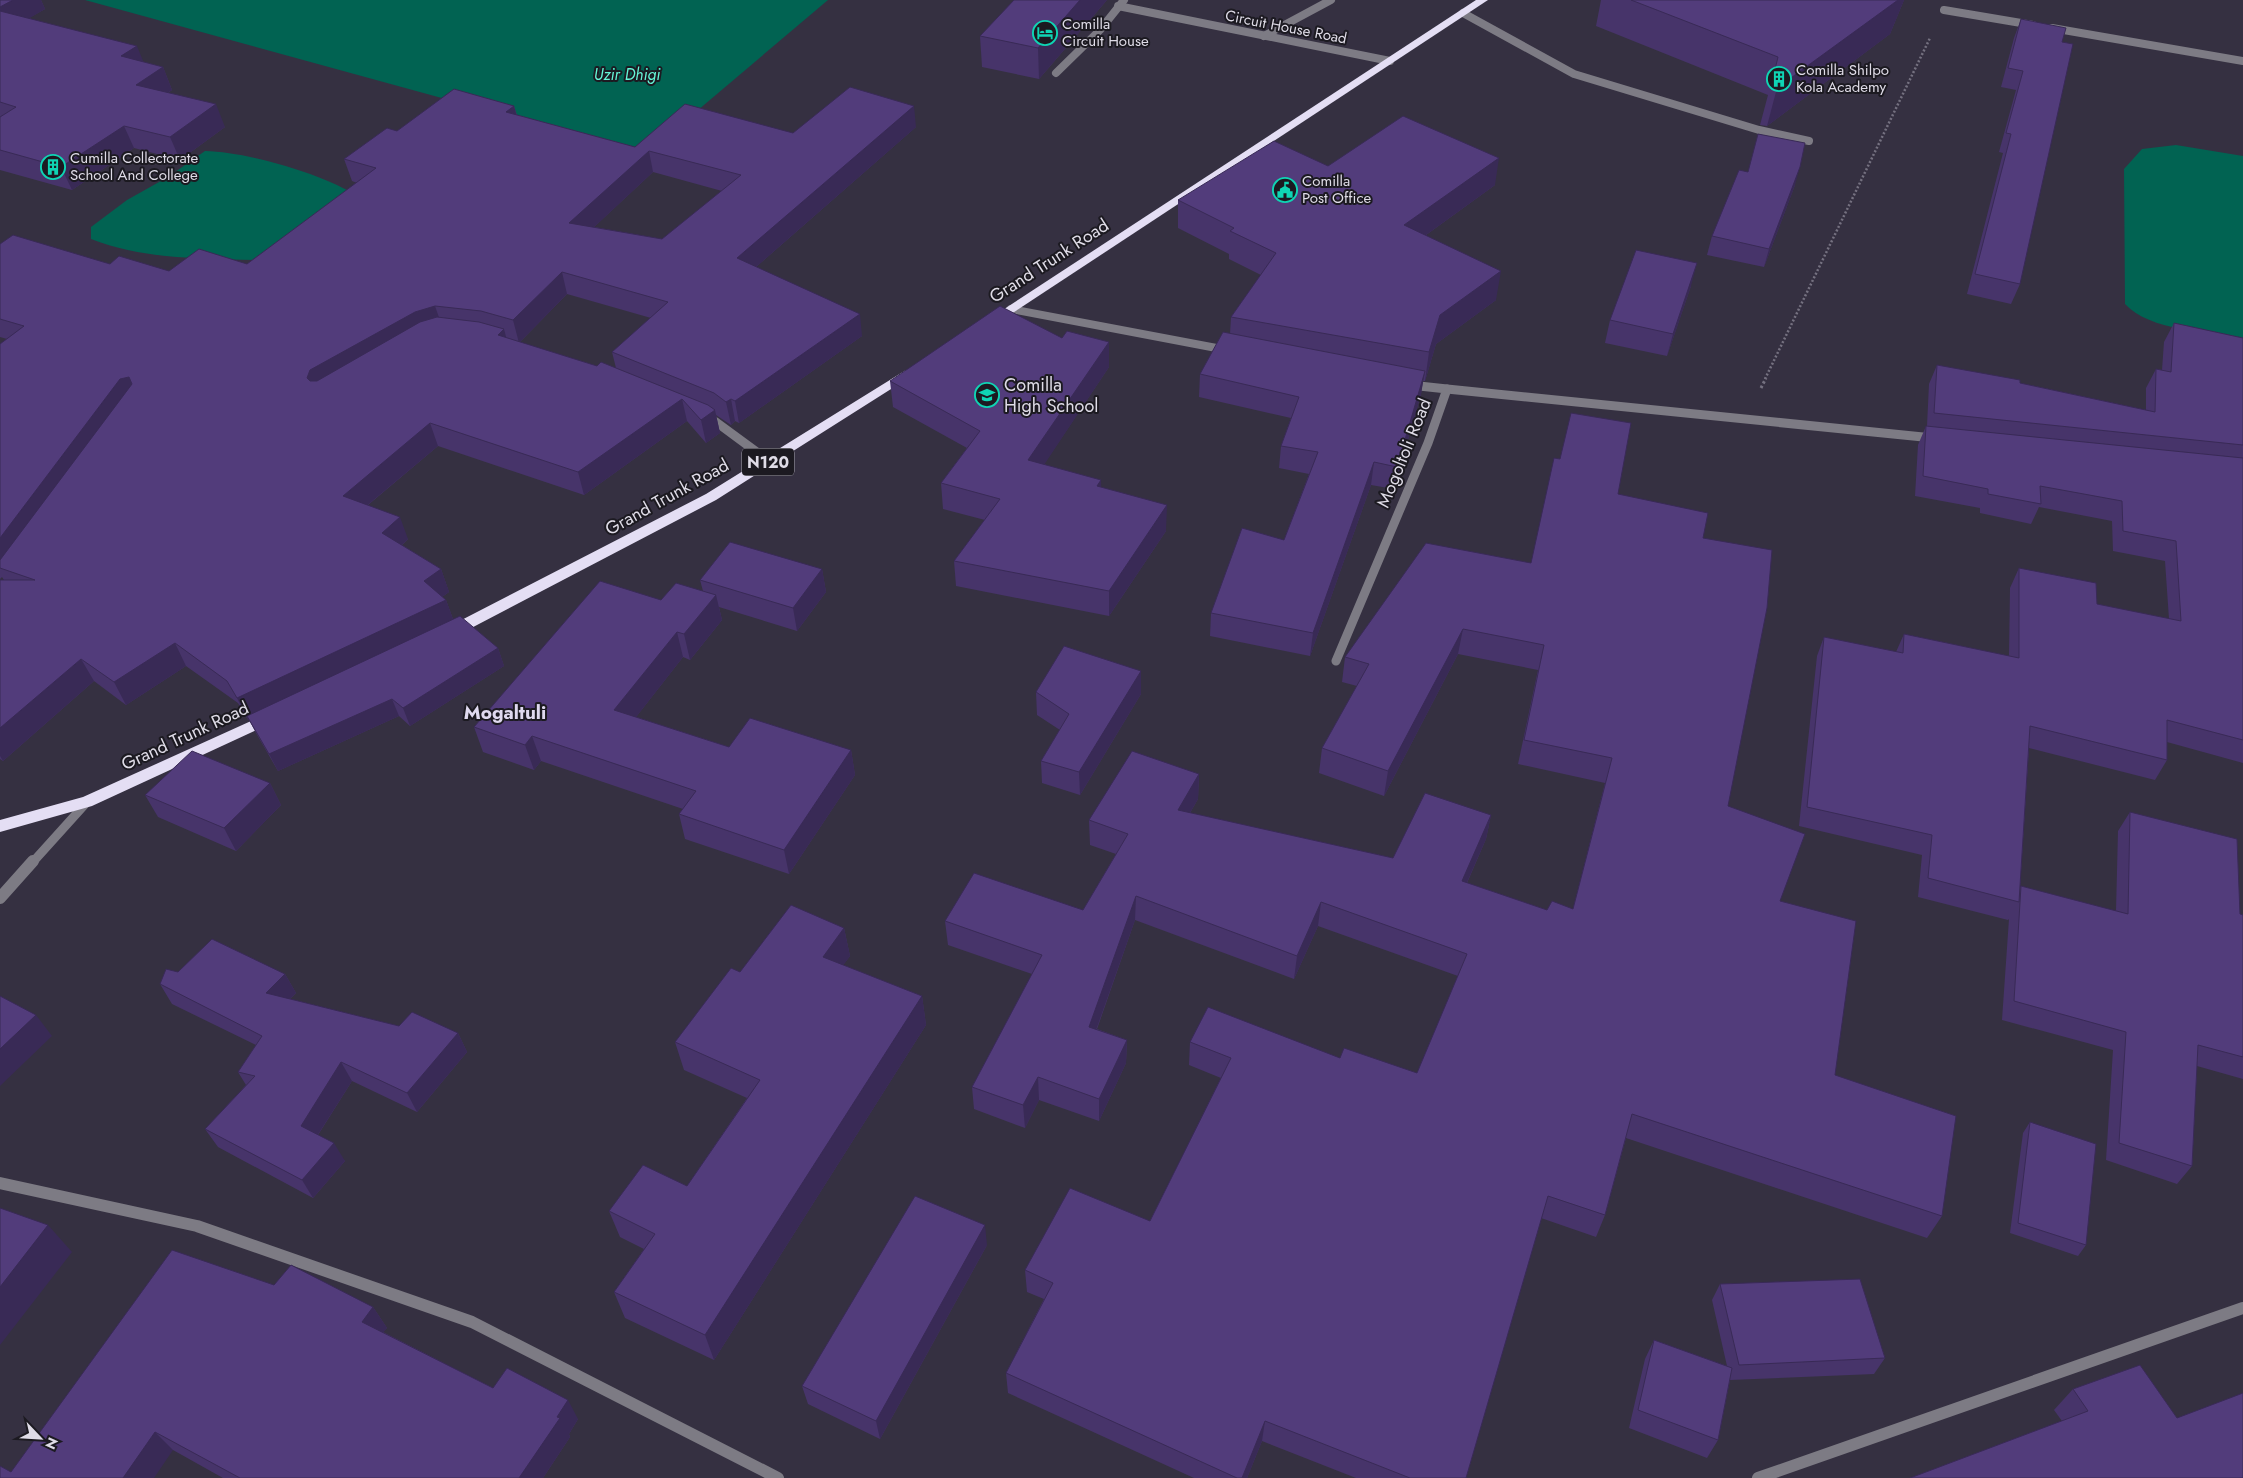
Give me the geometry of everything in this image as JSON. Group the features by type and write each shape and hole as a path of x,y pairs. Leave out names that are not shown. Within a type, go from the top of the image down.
{"highway":[{"name":"Grand Trunk Road","path":"978,328 1012,309 1483,0"},
{"name":"Grand Trunk Road","path":"438,639 712,497 920,365"},
{"name":"Grand Trunk Road","path":"0,826 87,802 285,711"}],"street":[{"path":"1056,73 1100,30 1124,0"},
{"path":"1264,36 1331,0"},
{"name":"Circuit House Road","path":"1118,6 1390,61"},
{"path":"1944,10 2243,61"},
{"path":"1463,13 1574,74 1759,130 1809,141"},
{"path":"1012,309 1233,352"},
{"name":"Mogoltoli Road","path":"1336,661 1428,443 1447,389 1398,383"},
{"path":"1447,389 1944,439"},
{"path":"698,414 716,422 769,461"},
{"path":"0,898 87,802"},
{"path":"0,1183 197,1226 472,1322 778,1478"},
{"path":"1758,1478 2243,1308"}],"path":[{"path":"1746,418 1944,10"}],"water":[{"name":"Uzir Dhigi","path":"85,0 828,0 646,154"},
{"path":"2176,145 2243,156 2243,338 2197,332 2164,325 2136,313 2125,304 2124,169 2142,149"},
{"path":"205,151 239,155 278,164 315,176 347,190 316,232 280,261 184,258 136,252 91,239 91,227 127,200 168,177"}],"building":[{"path":"0,0 13,0 0,7"},
{"path":"1014,0 1080,0 1038,48 980,36"},
{"path":"1631,0 1898,0 1777,88 1771,86 1778,57"},
{"path":"0,11 137,46 121,56 163,67 136,85 216,104 170,137 124,126 61,167 0,150 0,117 16,107 0,102"},
{"path":"2021,19 2066,28 2062,42 2073,44 2020,284 1975,274 2011,134 2006,133 2023,71 2008,68"},
{"path":"850,87 914,106 737,258 860,314 735,401 731,399 726,402 714,393 612,352 668,302 562,272 513,320 481,311 435,306 415,312 310,370 307,378 310,381 317,381 420,322 437,317 479,322 504,329 498,335 597,366 601,362 708,405 715,410 701,420 682,399 578,472 430,423 343,496 400,517 382,533 441,569 424,581 446,600 237,698 227,681 175,643 114,682 81,659 0,728 0,580 35,580 0,568 0,560 132,384 129,377 120,379 0,538 0,344 24,326 0,319 0,244 13,235 110,264 119,256 169,271 199,249 247,264 376,168 344,159 387,128 397,131 454,89 514,106 506,112 635,147 685,104 793,133","holes":["649,151 741,175 662,239 569,223"]},
{"path":"1403,116 1499,158 1404,225 1501,271 1440,315 1429,352 1231,317 1276,253 1230,231 1234,228 1178,200 1274,141 1328,166"},
{"path":"1758,134 1805,143 1800,167 1769,249 1712,236 1739,170 1748,172"},
{"path":"1636,250 1697,263 1673,334 1610,320"},
{"path":"1000,306 1062,338 1067,331 1109,342 1028,460 1101,480 1097,486 1167,505 1109,591 954,561 1000,499 941,483 980,431 890,381"},
{"path":"2174,323 2243,338 2243,445 1934,413 1937,365 2020,380 2020,383 2155,412 2156,369 2171,372"},
{"path":"1223,332 1425,371 1397,467 1374,462 1313,633 1211,613 1242,528 1284,540 1318,452 1281,446 1299,397 1200,374"},
{"path":"1571,413 1631,423 1618,494 1708,513 1703,538 1772,550 1767,608 1728,806 1805,834 1780,901 1856,921 1835,1075 1956,1116 1942,1216 1632,1114 1605,1215 1548,1196 1466,1478 1410,1478 1265,1421 1242,1478 1237,1478 1006,1373 1053,1283 1025,1270 1070,1188 1150,1221 1231,1058 1190,1042 1208,1007 1340,1058 1344,1048 1417,1073 1467,954 1321,902 1297,956 1136,896 1089,1027 1127,1040 1099,1099 1038,1077 1023,1105 972,1087 1042,955 945,921 974,873 1083,910 1128,834 1089,820 1132,751 1199,774 1178,810 1393,858 1425,793 1491,815 1462,881 1547,910 1552,901 1573,909 1612,758 1524,740 1544,645 1463,629 1388,771 1322,748 1369,664 1345,657 1426,543 1531,563 1554,458 1560,459"},
{"path":"1926,426 2243,458 2243,740 2167,720 2167,760 2030,726 2019,902 1928,878 1932,835 1807,807 1824,637 1903,653 1904,634 2019,658 2019,568 2096,583 2097,604 2181,621 2176,541 2123,531 2122,501 2040,486 2041,504 1988,494 1988,489 1923,476"},
{"path":"730,542 822,569 793,608 700,580"},
{"path":"600,581 661,600 676,583 716,595 684,634 677,632 614,710 729,747 750,718 851,750 784,850 679,814 696,791 532,736 525,745 474,727"},
{"path":"460,616 498,648 403,708 392,699 269,754 247,716"},
{"path":"1064,646 1141,671 1079,772 1041,761 1069,714 1036,692"},
{"path":"192,751 270,783 224,828 145,795"},
{"path":"2130,812 2237,839 2240,914 2243,915 2243,1057 2198,1045 2192,1166 2119,1143 2126,1032 2014,1001 2021,886 2128,914"},
{"path":"791,905 844,928 823,957 922,996 705,1335 614,1292 655,1234 609,1211 643,1165 687,1186 760,1080 675,1042 731,968 740,972"},
{"path":"212,939 285,974 266,993 399,1026 412,1012 458,1033 407,1093 341,1062 301,1126 334,1143 302,1180 205,1129 255,1076 238,1072 262,1036 160,984 166,969 178,972"},
{"path":"0,996 36,1015 0,1049"},
{"path":"2030,1122 2096,1144 2086,1245 2018,1223"},
{"path":"915,1196 985,1225 876,1421 802,1386"},
{"path":"0,1208 48,1225 0,1287"},
{"path":"172,1250 274,1285 291,1265 373,1307 362,1322 493,1388 507,1368 568,1400 557,1417 560,1418 519,1478 240,1478 155,1432 123,1478 0,1478 0,1466 11,1472"},
{"path":"1860,1279 1885,1358 1739,1365 1720,1284"},
{"path":"1654,1340 1732,1368 1718,1440 1638,1410"},
{"path":"2140,1365 2177,1418 2243,1393 2243,1478 1910,1478 2088,1411 2073,1389"}],"place":[{"name":"Comilla Circuit House","path":"1045,33"},
{"name":"Comilla Shilpo Kola Academy","path":"1779,79"},
{"name":"Cumilla Collectorate School And College","path":"53,167"},
{"name":"Comilla Post Office","path":"1285,190"},
{"name":"Comilla High School","path":"987,395"}],"district":[{"name":"Mogaltuli","path":"505,712"}]}
